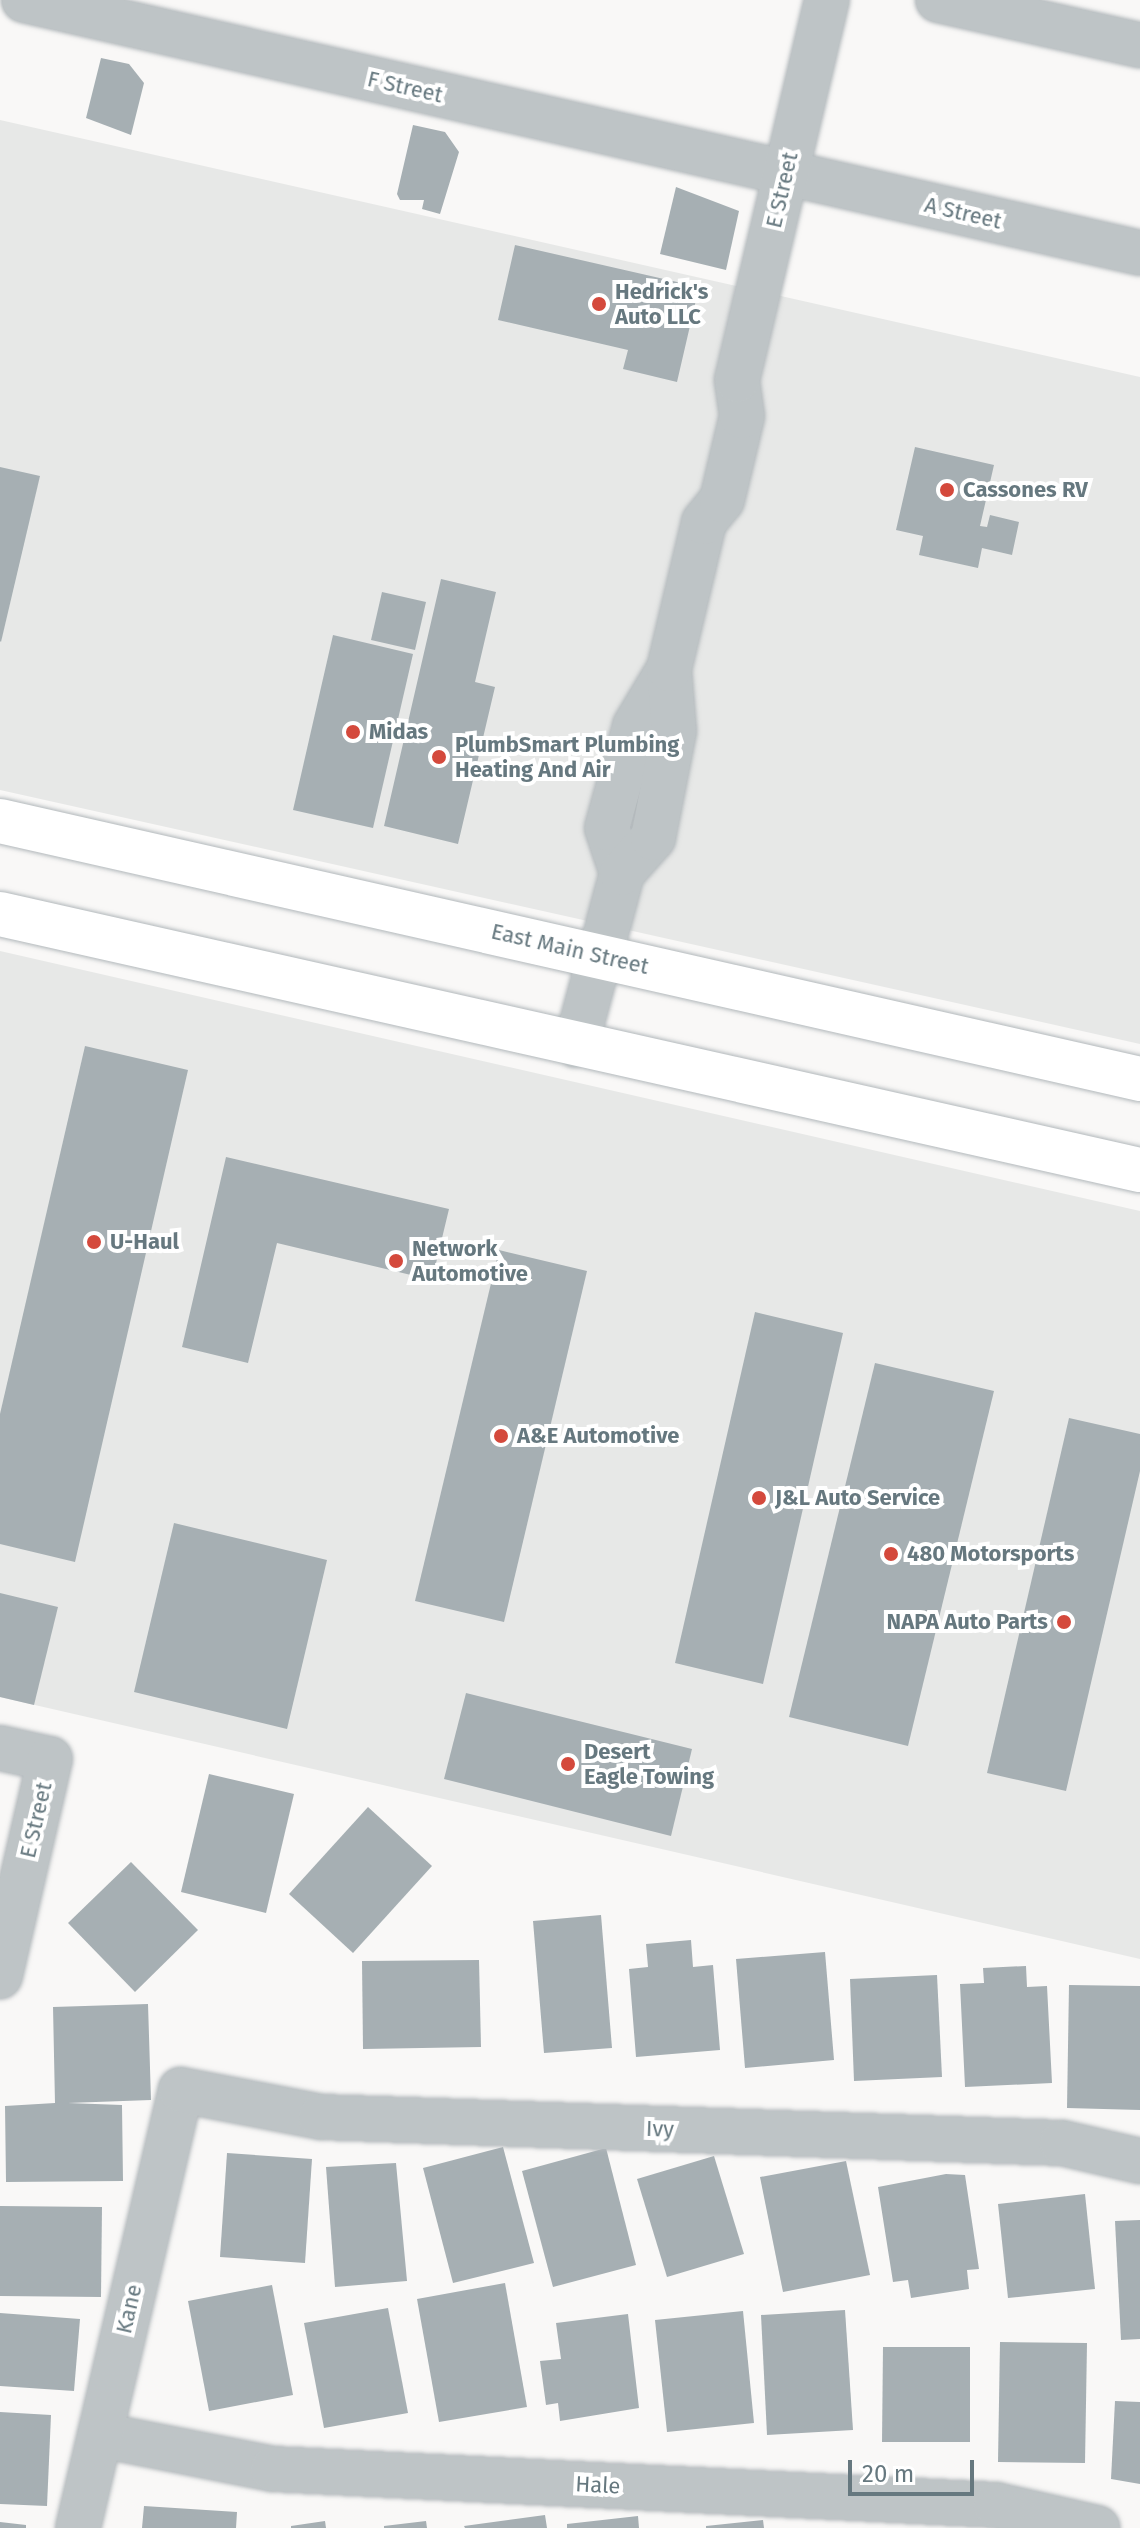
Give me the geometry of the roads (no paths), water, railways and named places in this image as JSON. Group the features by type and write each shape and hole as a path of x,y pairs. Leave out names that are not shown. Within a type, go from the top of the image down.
{"main road":[{"name":"East Main Street","path":"0,821 1140,1079"},
{"path":"0,914 1140,1170"}],"lane":[{"name":"F Street","path":"24,0 786,173"},
{"name":"E Street","path":"576,1045 622,873 607,828 635,726 669,669 704,522 695,495 712,421 716,407 737,380 827,0"},
{"path":"938,0 1140,45"},
{"name":"A Street","path":"786,173 1140,253"},
{"name":"E Street","path":"0,1748 50,1759 0,1976"},
{"name":"Ivy","path":"181,2090 321,2117 1062,2143 1140,2161"},
{"name":"Kane","path":"78,2528 181,2090"},
{"name":"Hale","path":"100,2435 273,2469 996,2505 1097,2528"}],"place":[{"name":"Hedrick's Auto LLC","path":"599,304"},
{"name":"Cassones RV","path":"947,490"},
{"name":"Midas","path":"353,732"},
{"name":"PlumbSmart Plumbing Heating And Air","path":"439,757"},
{"name":"U-Haul","path":"94,1242"},
{"name":"Network Automotive","path":"396,1261"},
{"name":"A&E Automotive","path":"501,1436"},
{"name":"J&L Auto Service","path":"759,1498"},
{"name":"480 Motorsports","path":"891,1554"},
{"name":"NAPA Auto Parts","path":"1064,1622"},
{"name":"Desert Eagle Towing","path":"568,1764"}]}
